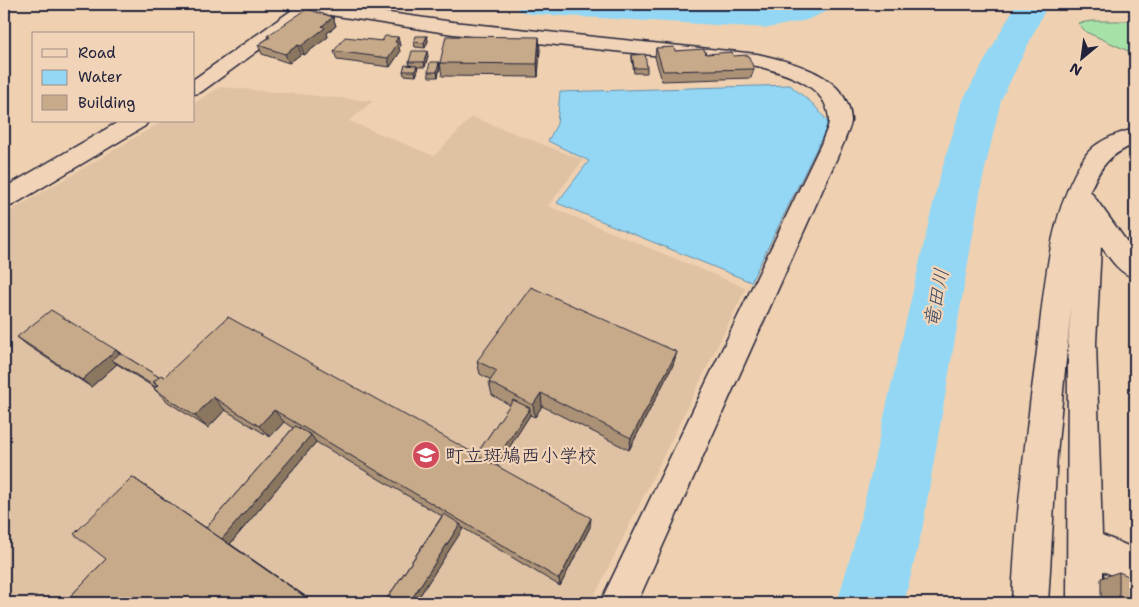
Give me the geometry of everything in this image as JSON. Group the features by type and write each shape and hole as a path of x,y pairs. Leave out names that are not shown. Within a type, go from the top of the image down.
{"street":[{"path":"195,87 299,5 452,28 757,60 785,66 812,78 827,90 838,107 840,122 833,142 618,603"},
{"path":"4,199 135,122"},
{"path":"1085,603 1082,343 1085,202 1095,159 1112,145 1135,136"},
{"path":"1085,202 1122,256 1135,268"},
{"path":"1030,603 1033,530 1046,393 1069,224 1085,202"},
{"path":"1083,545 1135,566"}],"shaded area":[{"path":"220,87 373,101 349,121 434,156 472,117 583,160 548,206 746,288 591,603 4,603 4,215 161,122 195,122 195,102"}],"green space":[{"path":"1135,21 1135,54 1086,32 1078,23"}],"water":[{"path":"790,85 814,105 829,123 751,282 557,203 589,161 548,141 557,124 560,92"}],"building":[{"path":"307,9 333,17 322,26 325,28 301,46 298,45 285,54 258,45 270,37 267,36"},
{"path":"385,36 398,37 395,42 398,43 388,58 334,51 345,37 382,41"},
{"path":"416,36 427,36 424,43 414,42"},
{"path":"446,36 539,37 537,64 440,63"},
{"path":"674,47 675,51 704,49 706,54 732,52 733,56 748,55 754,69 663,71 656,48"},
{"path":"412,51 427,51 424,62 409,62"},
{"path":"645,54 647,68 634,68 632,55"},
{"path":"430,62 439,62 437,72 428,72"},
{"path":"405,65 417,66 415,71 403,71"},
{"path":"531,287 677,352 631,438 541,393 533,405 489,382 497,371 477,361"},
{"path":"51,310 116,350 82,380 17,337"},
{"path":"228,317 591,518 559,579 274,410 259,426 213,397 195,416 154,389 158,385 153,382 161,375 164,377"},
{"path":"120,353 159,377 153,382 157,386 112,360"},
{"path":"513,400 530,408 493,464 476,455"},
{"path":"295,426 311,435 222,539 206,528"},
{"path":"132,477 314,603 64,603 106,559 74,534"},
{"path":"444,514 460,524 409,603 384,603"},
{"path":"1119,572 1135,579 1135,603 1119,603"}],"waterway":[{"path":"531,4 768,18 795,13 815,4"},
{"name":"竜田川","path":"870,603 890,530 960,182 982,100 1032,4"}],"place":[{"name":"町立斑鳩西小学校","path":"426,455"}]}
